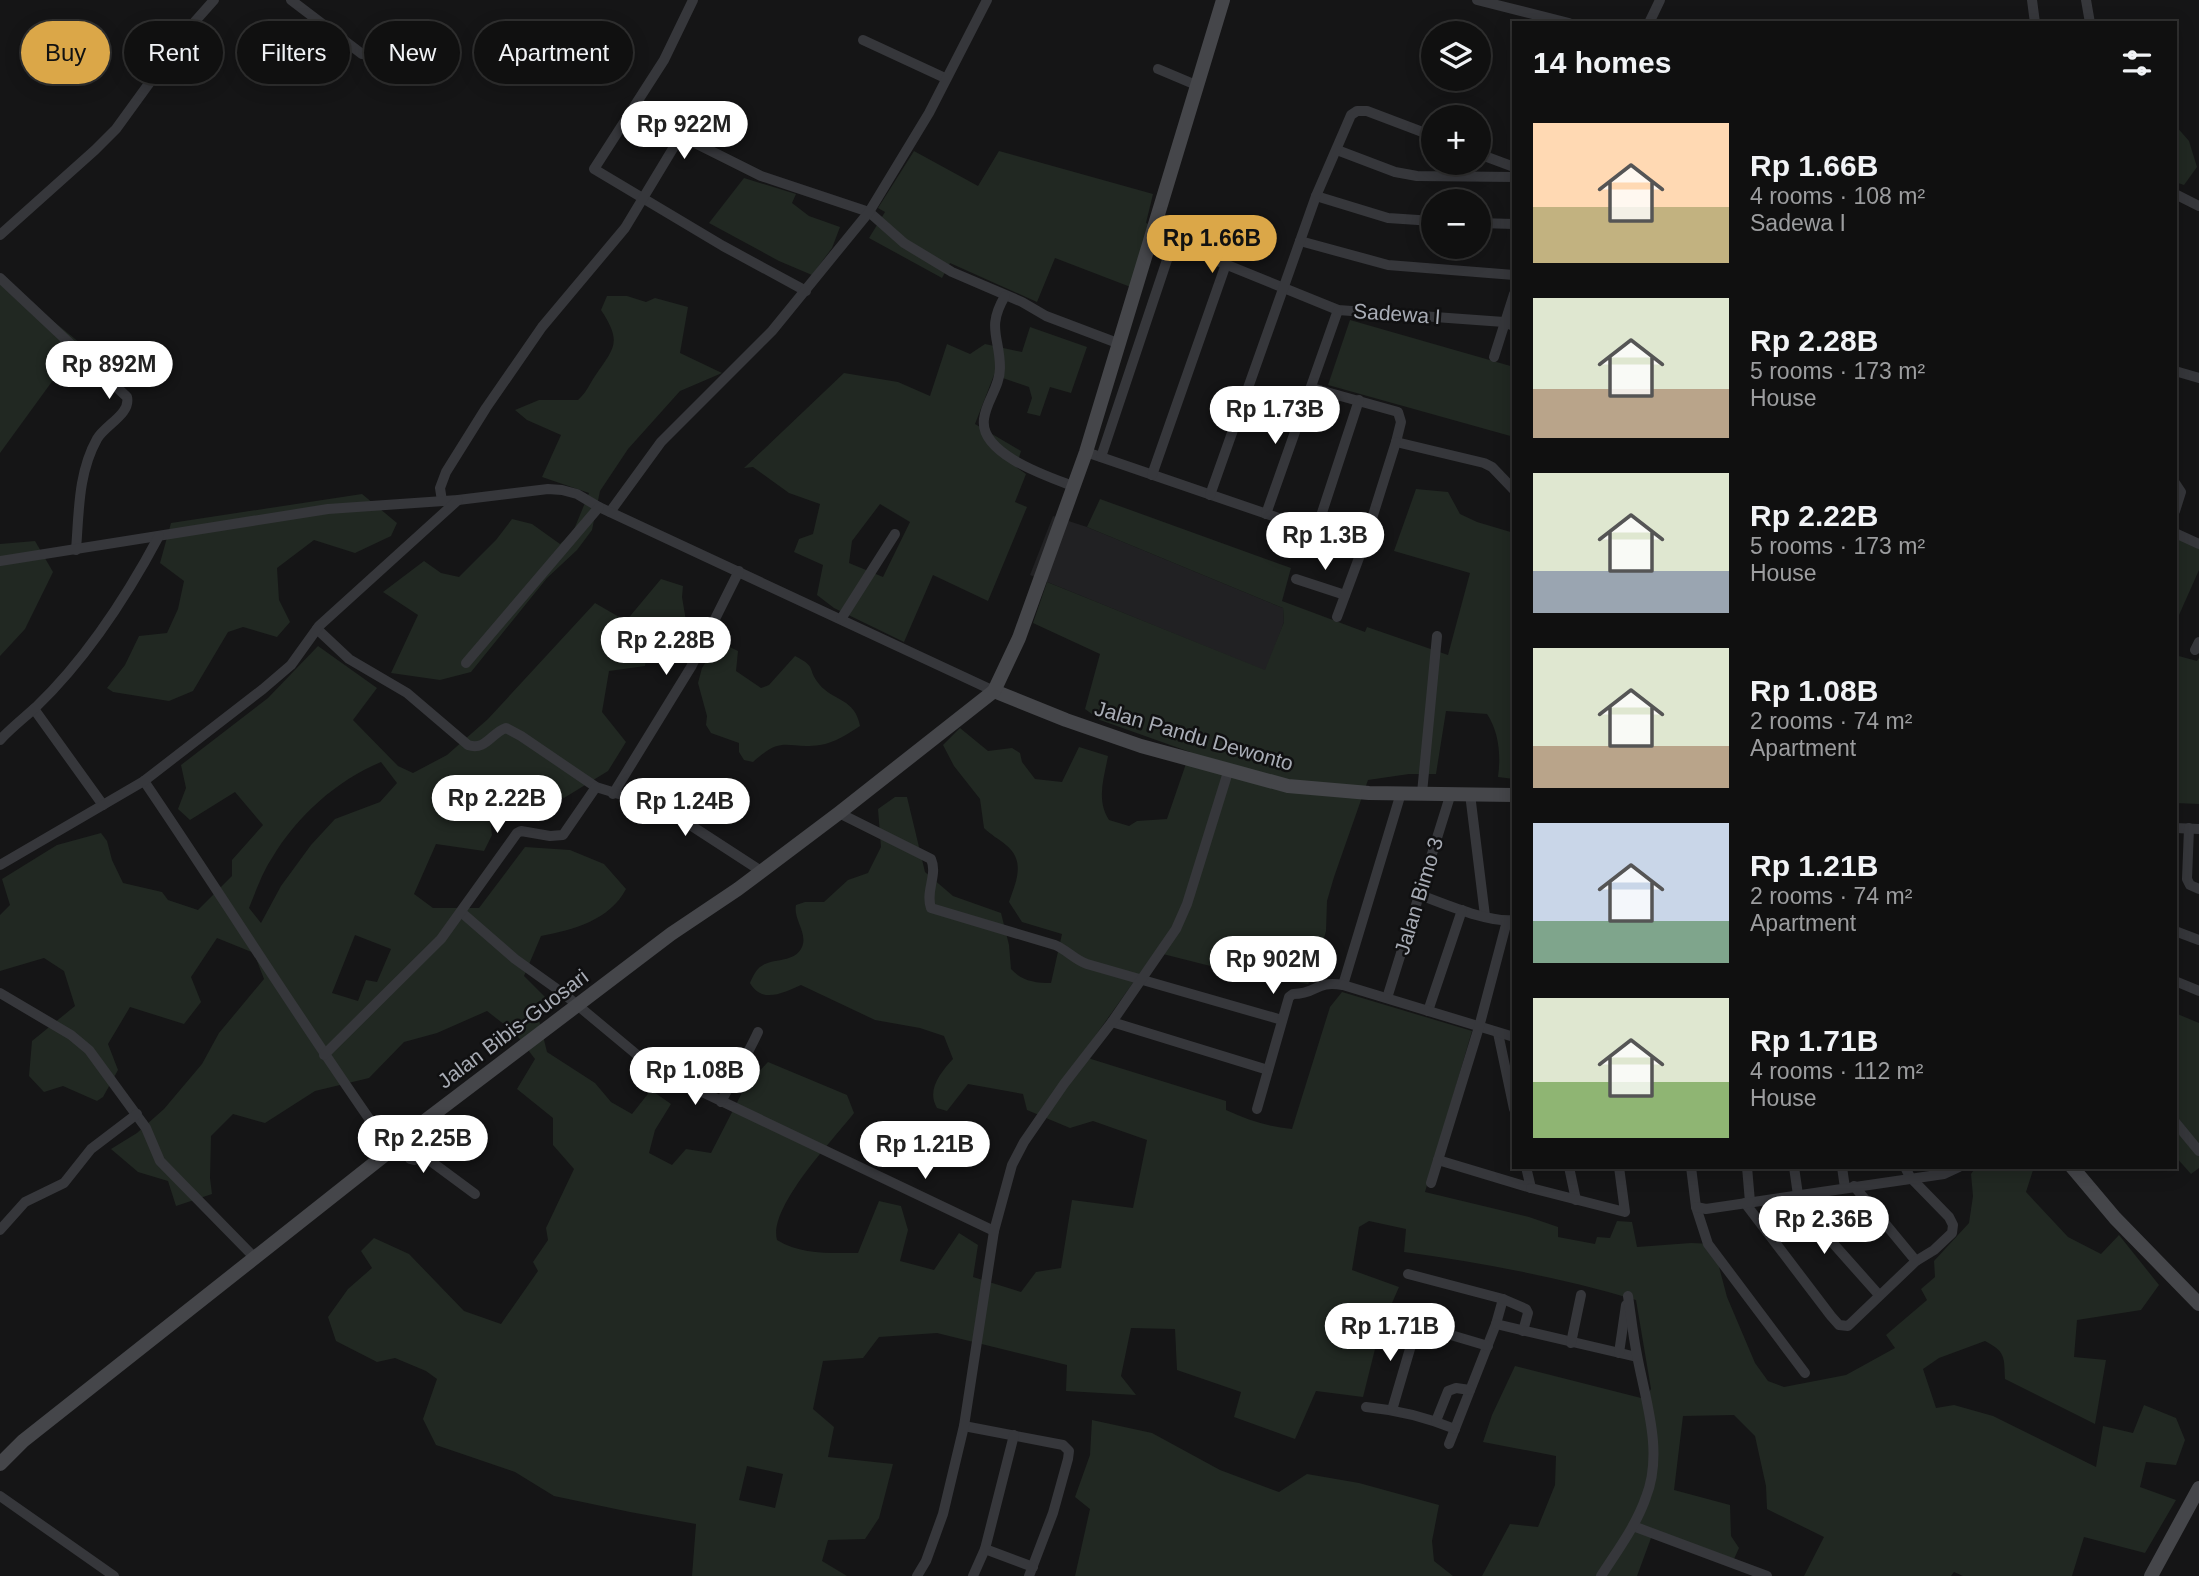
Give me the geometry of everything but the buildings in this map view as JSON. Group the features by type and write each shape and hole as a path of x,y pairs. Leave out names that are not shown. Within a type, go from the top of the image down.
{"street":[{"path":"0,234 116,129 190,27 214,0"},
{"path":"291,0 362,54"},
{"path":"692,0 664,60 594,169 723,246 806,291"},
{"path":"610,512 661,442 772,331 869,212 929,113 987,0"},
{"path":"0,561 328,509 562,490 577,494 599,507 994,691 1019,638 1086,452 1223,0"},
{"path":"1477,0 1561,21"},
{"path":"1650,21 1660,0"},
{"path":"2032,0 2035,21"},
{"path":"2086,0 2090,21"},
{"path":"863,40 945,78"},
{"path":"1158,69 1196,85"},
{"path":"442,501 440,488 446,472 486,408 542,327 625,228 698,107"},
{"path":"1210,495 1317,195 1351,115 1361,110 1421,132"},
{"path":"681,136 761,176 869,212 924,257 1046,316 1120,344"},
{"path":"1337,150 1395,172 1417,176 1512,177"},
{"path":"1491,158 1512,166"},
{"path":"1317,195 1388,218 1421,220"},
{"path":"2177,195 2199,205"},
{"path":"1491,223 1512,224"},
{"name":"Sadewa I","path":"1151,234 1338,310 1509,324"},
{"path":"1300,241 1388,265 1512,275"},
{"path":"1101,457 1173,242"},
{"path":"1152,475 1226,264"},
{"path":"1140,271 1161,278"},
{"path":"0,278 128,400 126,409 98,438 85,468 81,485 76,550"},
{"path":"1005,296 995,317 995,341 1000,368 998,383 984,418 985,431 993,444 1028,468 1073,486"},
{"path":"1494,357 1509,324 1512,306"},
{"path":"1266,514 1338,310"},
{"path":"2177,372 2199,378"},
{"path":"1312,388 1385,407 1401,415 1396,442 1363,547 1337,617"},
{"path":"1317,531 1359,400"},
{"path":"1396,442 1484,463 1492,467 1512,487"},
{"path":"1086,452 1363,547"},
{"path":"2177,486 2182,492 2177,506"},
{"path":"0,865 144,781 291,665 317,629 458,500"},
{"path":"466,663 599,507"},
{"path":"841,619 895,534"},
{"path":"2177,534 2199,544"},
{"path":"0,740 62,679 105,624 135,582 159,536"},
{"path":"613,793 691,667 739,571"},
{"path":"1296,579 1345,595"},
{"path":"317,629 349,659 407,693 468,745 477,747 485,744 497,731 506,728 596,787 645,802 681,819 761,871"},
{"path":"1422,793 1437,636"},
{"name":"Jalan Pandu Dewonto","path":"994,691 1112,737 1228,772 1288,786 1349,792 1512,795"},
{"name":"Jalan Bibis-Guosari","path":"0,1464 23,1441 396,1145 671,934 839,813 994,691"},
{"path":"34,709 103,805"},
{"path":"917,1576 926,1561 943,1514 964,1426 994,1231 1008,1177 1024,1142 1112,1022 1182,918 1228,772"},
{"path":"144,781 324,1055 396,1145 410,1159 425,1157 475,1194"},
{"path":"324,1055 441,940 517,833 522,831 550,836 563,835 596,787"},
{"path":"1343,985 1401,793"},
{"name":"Jalan Bimo 3","path":"1387,998 1451,793"},
{"path":"1470,793 1485,916"},
{"path":"839,813 931,859 934,868 928,897 931,908 1055,945 1067,950 1078,961 1282,1020"},
{"path":"2194,829 2188,879 2190,885 2199,889"},
{"path":"1420,895 1462,910 1510,920 1431,1183"},
{"path":"1429,1011 1462,910"},
{"path":"461,912 515,959 578,1006 654,1069 994,1231"},
{"path":"2177,932 2199,940"},
{"path":"2177,982 2199,991"},
{"path":"1257,1109 1289,997 1307,993 1324,983 1343,985 1512,1037"},
{"path":"0,993 80,1042 102,1065 137,1114 160,1161 254,1257"},
{"path":"1112,1022 1268,1070"},
{"path":"721,1102 758,1032"},
{"path":"1497,1033 1512,1100"},
{"path":"0,1230 25,1202 64,1182 91,1149 137,1114"},
{"path":"2177,1124 2199,1151"},
{"path":"1438,1160 1625,1212 1619,1169"},
{"path":"1526,1169 1531,1188"},
{"path":"1569,1169 1576,1199"},
{"path":"1691,1169 1696,1207 1708,1244 1805,1373"},
{"path":"1747,1169 1748,1202 1790,1264 1839,1325 1846,1326 1852,1324 1916,1261 1949,1237 1953,1225 1949,1217 1908,1172"},
{"path":"1794,1169 1798,1195 1815,1223 1879,1295"},
{"path":"1843,1169 1849,1187 1916,1261"},
{"path":"1696,1207 1706,1209 1849,1187 1908,1172 1944,1174 1955,1169"},
{"path":"2074,1169 2115,1218 2199,1304"},
{"path":"1408,1274 1503,1299 1526,1309 1528,1313 1523,1331"},
{"path":"1571,1343 1581,1295"},
{"path":"1601,1576 1633,1526 1647,1495 1652,1447 1647,1397 1637,1357 1628,1296 1619,1353"},
{"path":"1449,1444 1488,1346 1503,1299"},
{"path":"1397,1319 1488,1346"},
{"path":"1496,1324 1637,1357"},
{"path":"1392,1410 1417,1325"},
{"path":"1436,1421 1448,1391 1456,1388 1471,1390"},
{"path":"1366,1407 1392,1410 1436,1421 1455,1429"},
{"path":"964,1426 1063,1445 1069,1455 1053,1513 1031,1572 985,1549"},
{"path":"973,1576 985,1549 1014,1435"},
{"path":"2151,1576 2199,1488"},
{"path":"0,1496 114,1576"},
{"path":"1633,1526 1767,1576"}],"shaded area":[{"path":"2177,127 2189,141 2197,167 2184,185 2177,183"},
{"path":"914,151 978,186 999,151 1153,194 1146,223 1161,229 1141,291 1055,258 1037,302 950,263 942,278 869,238 885,212 878,208"},
{"path":"744,178 796,194 792,203 809,216 840,227 832,248 812,275 779,261 709,223"},
{"path":"0,278 80,343 0,453"},
{"path":"607,296 627,296 646,302 655,298 688,307 680,353 722,373 680,391 628,449 600,491 592,530 577,550 547,578 471,672 440,680 391,673 418,615 383,592 424,561 441,573 459,577 496,540 512,519 532,524 560,544 573,532 589,493 542,477 561,435 527,420 515,410 539,400 578,400 583,395 613,344 612,330 601,310"},
{"path":"1350,320 1512,366 1512,436 1328,385"},
{"path":"1030,327 1087,347 1071,393 1050,387 1040,416 1027,413 1032,398 1029,387 994,375 975,424 1021,451 1016,467 1026,474 1015,502 1027,507 988,601 933,575 904,642 834,608 817,595 823,565 794,552 799,539 813,534 820,504 789,493 753,467 744,468 844,373 898,382 930,396 947,344 970,354 985,344 1022,352","holes":["880,504 910,522 883,577 849,563 852,541"]},
{"path":"1416,489 1448,492 1460,514 1512,532 1512,779 1498,777 1498,744 1487,714 1446,711 1436,774 1409,774 1368,780 1334,877 1327,901 1326,931 1314,973 1308,984 1234,972 1155,952 1083,1053 1091,1059 1226,1101 1226,1110 1250,1120 1292,1129 1330,1007 1342,992 1472,1031 1425,1192 1529,1217 1558,1227 1558,1237 1595,1244 1597,1237 1610,1238 1617,1221 1632,1222 1637,1247 1713,1244 1727,1297 1755,1363 1768,1381 1784,1387 1846,1375 1895,1348 1886,1335 1927,1300 1921,1289 1935,1277 1934,1261 1969,1223 1973,1196 1971,1174 1975,1169 2033,1169 2026,1192 2068,1237 2101,1254 2119,1235 2159,1285 2141,1310 2077,1320 2074,1357 2106,1360 2095,1424 2005,1379 2000,1352 1985,1341 1939,1358 1923,1369 1936,1408 1954,1405 1993,1416 2096,1467 2103,1426 2133,1433 2144,1405 2176,1418 2185,1440 2176,1465 2146,1462 2140,1487 2176,1500 2145,1553 2084,1537 2072,1576 1963,1576 1954,1572 1951,1576 1804,1576 1824,1537 1767,1509 1766,1486 1755,1436 1734,1415 1683,1416 1674,1490 1730,1505 1731,1536 1739,1548 1734,1559 1654,1530 1637,1576 1482,1576 1510,1524 1538,1527 1555,1485 1556,1456 1483,1442 1492,1415 1515,1366 1645,1399 1651,1389 1636,1300 1521,1272 1404,1252 1406,1229 1369,1221 1359,1227 1352,1270 1399,1287 1379,1333 1363,1397 1316,1391 1295,1439 1234,1417 1241,1392 1177,1370 1175,1329 1131,1328 1121,1376 1136,1395 1066,1391 1067,1365 937,1333 879,1337 863,1358 823,1361 813,1409 834,1427 828,1457 893,1464 879,1518 865,1539 828,1540 822,1561 847,1576 692,1576 696,1524 554,1496 515,1472 436,1445 423,1419 437,1379 426,1371 395,1358 377,1362 336,1341 328,1317 348,1289 372,1268 361,1251 374,1238 409,1254 464,1311 501,1324 538,1271 533,1262 548,1240 546,1228 574,1169 553,1145 553,1118 517,1089 535,1059 515,1033 487,1011 437,1033 404,1042 369,1078 315,1091 265,1123 233,1114 211,1136 212,1194 176,1206 168,1181 138,1172 111,1149 137,1133 164,1109 202,1064 219,1033 264,979 254,953 217,938 191,977 201,1002 184,1024 130,1007 108,1044 118,1070 103,1097 97,1101 63,1086 44,1092 29,1076 32,1041 75,1006 64,971 44,958 0,971 0,915 10,905 2,879 57,845 101,833 107,841 123,883 162,892 168,900 198,910 232,876 232,860 263,825 235,792 190,820 178,809 186,788 181,765 268,698 318,646 377,688 353,720 398,766 413,773 447,755 488,719 595,603 626,621 661,579 683,586 686,621 678,628 649,637 645,666 609,671 602,712 626,742 608,771 564,798 544,790 526,778 505,776 489,810 492,835 484,851 436,844 414,894 433,908 479,908 525,847 570,850 604,864 626,889 619,900 590,922 541,936 524,976 551,1003 538,1016 547,1052 595,1083 611,1102 632,1114 651,1090 671,1104 655,1130 649,1153 672,1165 686,1149 711,1153 746,1085 768,1062 847,1095 854,1113 792,1192 777,1226 777,1240 806,1251 858,1253 879,1201 901,1206 908,1230 900,1261 934,1270 959,1233 978,1245 973,1277 1021,1292 1036,1272 1061,1268 1072,1200 1133,1208 1147,1140 1093,1121 1070,1128 1027,1110 1023,1094 968,1084 947,1111 937,1108 934,1088 940,1075 953,1059 944,1036 920,1028 875,1020 801,985 773,995 760,993 750,983 757,970 763,965 793,956 802,947 803,936 796,905 824,902 848,880 868,873 881,847 878,809 895,797 907,797 925,872 953,896 1001,913 1009,945 1011,969 1029,980 1051,983 1062,934 1022,922 1009,902 1018,872 1016,858 1006,845 984,828 980,799 954,766 943,745 960,728 988,751 1012,748 1020,753 1022,762 1035,779 1062,782 1079,747 1108,756 1102,789 1105,812 1109,820 1129,826 1137,821 1167,819 1190,752 1100,720 1085,709 1100,654 1033,623 1047,582 1265,670 1284,622 1283,608 1087,527 1100,499 1291,568 1282,601 1365,632 1367,627 1448,655 1470,573 1394,551","holes":["381,762 397,783 380,802 335,819 311,845 281,886 261,923 249,908 265,870 282,843 306,814 333,790","355,935 391,949 377,982 366,980 358,1001 332,993","747,1466 783,1474 775,1508 739,1500"]},
{"path":"362,494 397,523 391,536 355,553 314,540 277,568 279,600 290,622 277,637 243,627 228,632 193,691 169,701 113,692 107,688 125,665 139,636 167,633 178,609 184,581 160,563 171,523"},
{"path":"1053,516 1087,527 1283,608 1284,622 1266,671 1030,575"},
{"path":"2177,536 2199,546 2199,570 2177,620"},
{"path":"35,541 53,572 25,629 0,656 0,544"},
{"path":"719,642 738,651 736,671 761,688 769,685 795,656 802,660 825,690 854,710 860,726 825,744 779,746 763,753 753,762 744,760 739,752 739,743 711,733 706,725 707,716 698,683 702,668"},
{"path":"2177,656 2197,661 2199,658 2199,804 2177,803"},
{"path":"2177,1014 2199,1023 2199,1168 2191,1174 2177,1158"},
{"path":"1092,1420 1152,1433 1220,1470 1279,1492 1307,1474 1359,1483 1439,1505 1432,1541 1434,1561 1453,1576 1075,1576 1090,1509 1075,1497 1090,1455"}]}
